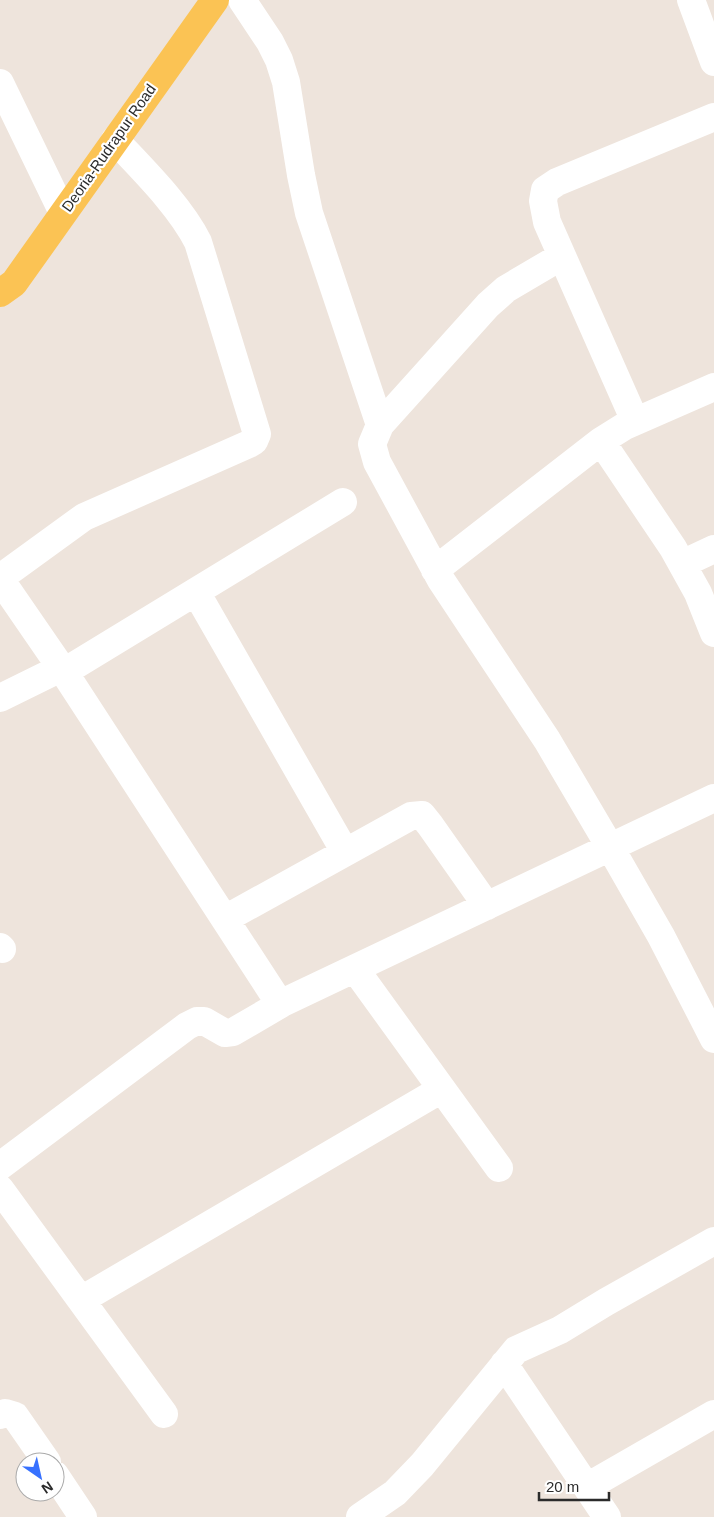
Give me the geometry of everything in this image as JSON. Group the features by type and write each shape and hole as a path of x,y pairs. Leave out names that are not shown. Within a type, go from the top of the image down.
{"main road":[{"name":"Deoria-Rudrapur Road","path":"0,293 14,283 215,0"}],"street":[{"path":"242,0 270,42 279,60 286,82 309,213 380,425"},
{"path":"691,0 714,62"},
{"path":"0,83 63,213"},
{"path":"634,421 547,222 543,201 545,190 557,182 714,117"},
{"path":"115,140 153,180 192,228 258,434 249,444 84,517 0,579 63,670 281,1004"},
{"path":"562,256 506,289 488,306 380,425 372,444 377,462 435,570 547,740 661,936 714,1039"},
{"path":"435,570 601,441 634,421 714,387"},
{"path":"601,441 673,548 698,593 714,633"},
{"path":"0,698 63,670 196,592 343,502"},
{"path":"682,564 714,549"},
{"path":"196,592 345,852"},
{"path":"0,1166 187,1026 197,1021 204,1021 225,1033 233,1032 281,1004 714,798"},
{"path":"224,918 411,816 422,816 430,825 487,906"},
{"path":"355,969 499,1168"},
{"path":"81,1300 442,1089"},
{"path":"0,1189 164,1414"},
{"path":"360,1517 395,1493 422,1465 516,1350 560,1330 714,1241"},
{"path":"504,1364 607,1517"},
{"path":"0,1415 5,1413 15,1416 40,1452"},
{"path":"587,1487 714,1414"},
{"path":"65,1490 83,1517"}]}
